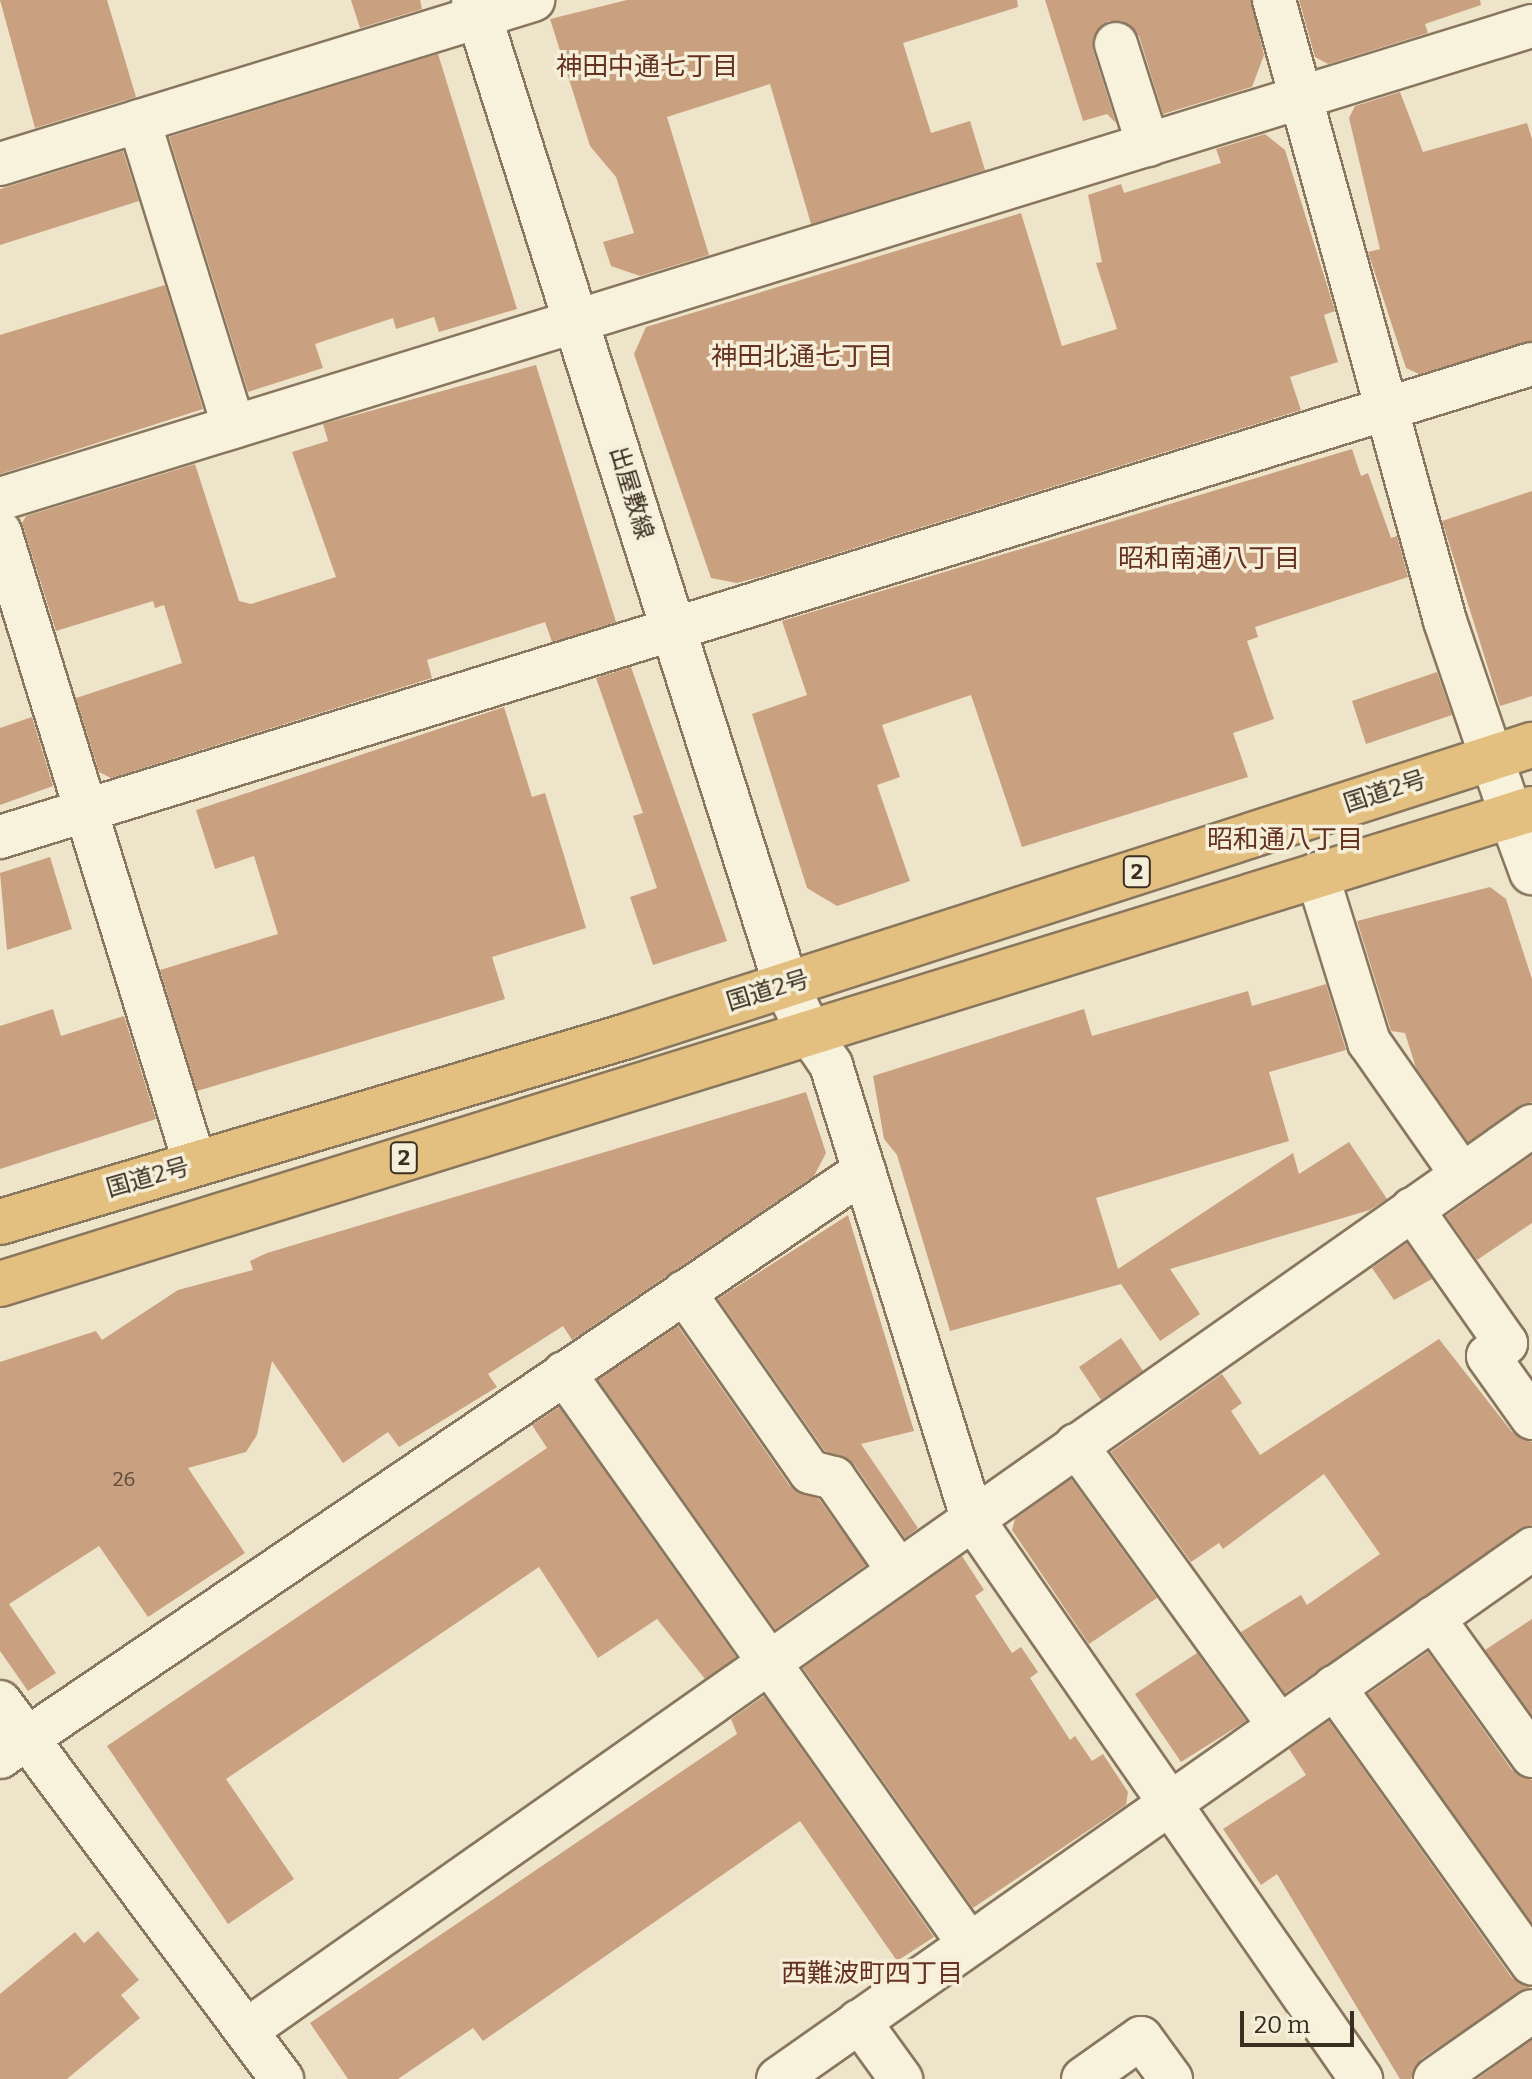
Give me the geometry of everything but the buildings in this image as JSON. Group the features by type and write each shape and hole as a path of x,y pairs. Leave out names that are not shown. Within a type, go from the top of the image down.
{"highway":[{"name":"国道2号","path":"0,1222 786,985 1532,745"},
{"name":"国道2号","path":"0,1284 1522,812"}],"street":[{"path":"0,164 477,8 533,0"},
{"path":"1274,0 1386,409 1487,759 1522,812 1532,872"},
{"name":"出屋敷線","path":"477,8 786,985 808,1031"},
{"path":"0,499 1532,26"},
{"path":"1116,44 1148,145"},
{"path":"139,121 234,427"},
{"path":"0,837 1532,364"},
{"path":"0,532 195,1164"},
{"path":"1317,874 1369,1042 1462,1175"},
{"path":"808,1031 831,1065 972,1518 1166,1804 1361,2079"},
{"path":"247,2030 1532,1126"},
{"path":"14,1746 864,1171"},
{"path":"1412,1209 1506,1343 1488,1356 1532,1418"},
{"path":"684,1292 810,1472 834,1478 898,1570"},
{"path":"564,1373 765,1664 969,1944"},
{"path":"1076,1445 1279,1725"},
{"path":"778,2079 1532,1549"},
{"path":"1433,1618 1532,1756"},
{"path":"1334,1687 1532,1964"},
{"path":"0,1702 14,1746 247,2030 282,2079"},
{"path":"1435,2079 1532,2011"},
{"path":"859,2021 901,2079"},
{"path":"1083,2079 1141,2038 1171,2079"}],"district":[{"name":"神田中通七丁目","path":"647,67"},
{"name":"神田北通七丁目","path":"802,357"},
{"name":"昭和南通八丁目","path":"1209,559"},
{"name":"昭和通八丁目","path":"1285,840"},
{"name":"西難波町四丁目","path":"872,1974"}]}
